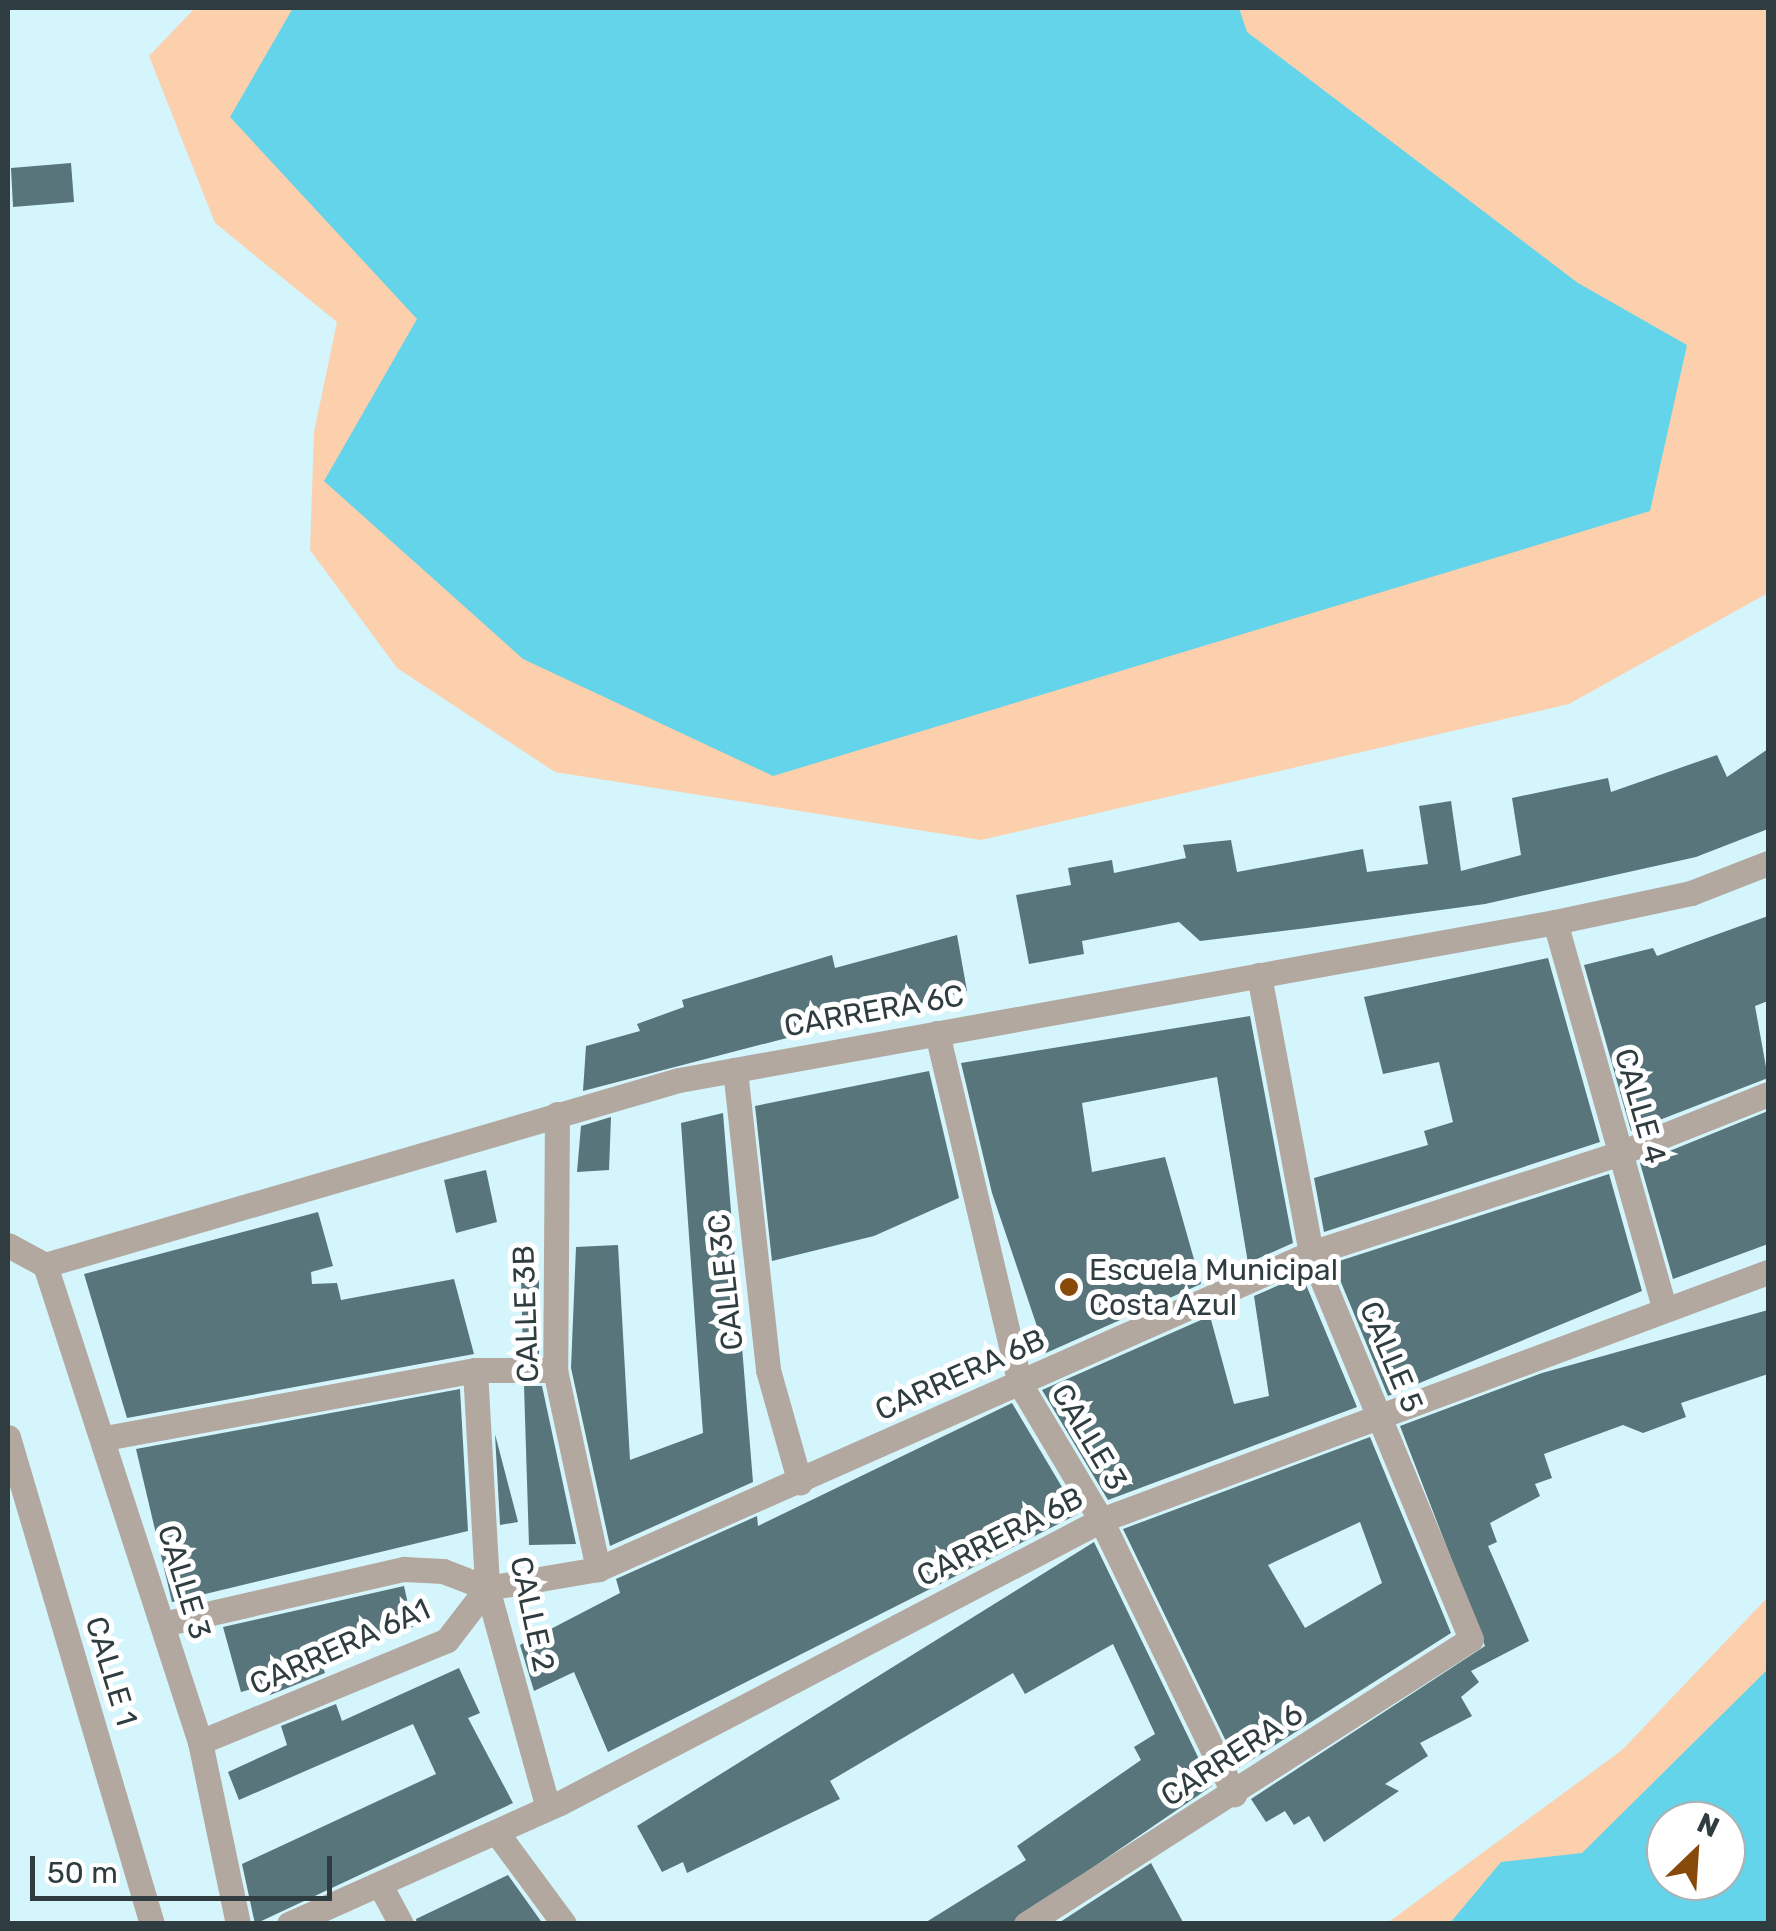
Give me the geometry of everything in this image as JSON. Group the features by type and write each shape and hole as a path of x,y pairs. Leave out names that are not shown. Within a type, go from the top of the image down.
{"street":[{"name":"CARRERA 6C","path":"46,1266 556,1114 735,1070 1554,922 1690,893 1768,863"},
{"name":"CALLE 4","path":"1554,922 1664,1308"},
{"name":"CALLE 5","path":"1259,975 1311,1253 1471,1638"},
{"name":"CALLE 3","path":"937,1033 1020,1384 1101,1520 1234,1794"},
{"name":"CALLE 3C","path":"735,1070 768,1370 800,1483"},
{"name":"CARRERA 6B","path":"163,1624 404,1570 443,1571 487,1588 598,1569 800,1483 1311,1253 1620,1153 1768,1094"},
{"name":"CALLE 3B","path":"556,1114 556,1370 598,1569"},
{"path":"8,1245 46,1266"},
{"name":"CALLE 3","path":"46,1266 200,1742 238,1924"},
{"name":"CARRERA 6B","path":"289,1924 548,1808 1101,1520 1768,1272"},
{"path":"104,1438 475,1370 556,1370"},
{"name":"CALLE 2","path":"475,1370 487,1588 548,1808"},
{"name":"CALLE 1","path":"8,1438 152,1924"},
{"name":"CARRERA 6A1","path":"200,1742 447,1640 487,1588"},
{"name":"CARRERA 6","path":"1026,1924 1234,1794 1471,1638"},
{"path":"496,1832 564,1924"},
{"path":"380,1885 401,1924"}],"shaded area":[{"path":"195,8 1768,8 1768,593 1569,704 981,840 555,772 397,668 310,550 314,432 337,322 215,223 149,56"},
{"path":"1768,1597 1768,1923 1386,1924 1622,1750"}],"water":[{"path":"293,8 1239,8 1247,32 1578,283 1687,345 1650,511 773,776 523,659 324,481 417,319 230,117"},
{"path":"1768,1669 1768,1923 1450,1923 1501,1862 1582,1853"}],"building":[{"path":"71,163 74,202 13,207 11,168"},
{"path":"1768,749 1768,829 1696,857 1485,904 1307,928 1200,941 1179,922 1082,941 1084,954 1029,964 1016,895 1071,885 1068,868 1112,860 1114,873 1186,858 1183,845 1231,840 1237,872 1363,849 1367,872 1428,864 1419,806 1451,801 1461,871 1521,855 1512,798 1608,778 1611,792 1717,755 1727,777"},
{"path":"1768,916 1768,1001 1755,1006 1768,1078 1631,1131 1584,965 1653,948 1657,956"},
{"path":"957,935 967,991 583,1091 586,1046 640,1031 637,1024 684,1007 682,1000 832,955 835,968"},
{"path":"1548,958 1600,1142 1324,1232 1314,1178 1428,1145 1424,1131 1453,1122 1439,1062 1383,1074 1364,997"},
{"path":"1250,1016 1293,1243 1248,1263 1217,1077 1082,1103 1092,1172 1165,1157 1201,1284 1046,1353 992,1193 961,1063"},
{"path":"929,1071 959,1198 874,1236 772,1261 755,1106"},
{"path":"1768,1111 1768,1244 1673,1279 1640,1163"},
{"path":"723,1113 753,1482 610,1546 571,1368 576,1247 618,1245 630,1460 703,1433 681,1123"},
{"path":"611,1117 609,1170 577,1172 581,1126"},
{"path":"486,1170 497,1222 456,1233 444,1180"},
{"path":"1609,1174 1642,1291 1388,1396 1333,1263"},
{"path":"318,1212 333,1266 311,1272 312,1284 337,1283 341,1300 454,1279 474,1354 127,1418 84,1274"},
{"path":"1302,1275 1357,1407 1108,1500 1042,1390 1210,1316 1234,1404 1269,1396 1254,1296"},
{"path":"521,1277 539,1277 539,1354 523,1354"},
{"path":"1768,1310 1768,1374 1681,1403 1686,1417 1643,1433 1623,1425 1544,1454 1552,1478 1535,1484 1540,1496 1490,1523 1497,1542 1488,1546 1529,1641 1471,1671 1479,1682 1461,1697 1472,1716 1420,1743 1428,1756 1385,1784 1399,1791 1324,1842 1309,1816 1294,1825 1285,1811 1266,1822 1251,1799 1485,1646 1400,1426 1542,1373"},
{"path":"524,1386 542,1386 576,1544 529,1545"},
{"path":"460,1389 468,1531 172,1602 136,1449"},
{"path":"1012,1403 1078,1514 608,1752 574,1672 534,1691 520,1645 620,1593 616,1579 757,1516 758,1526"},
{"path":"495,1434 518,1522 500,1525"},
{"path":"1370,1437 1451,1633 1239,1768 1123,1529","holes":["1360,1522 1382,1583 1305,1628 1268,1565"]},
{"path":"1094,1542 1212,1786 1010,1924 923,1924 1026,1860 1017,1846 1141,1760 1134,1747 1155,1734 1113,1644 1025,1694 1013,1673 830,1781 840,1799 687,1873 683,1862 662,1872 637,1826"},
{"path":"404,1586 413,1627 318,1652 325,1673 270,1695 266,1685 241,1692 223,1627"},
{"path":"459,1668 480,1713 468,1718 513,1803 255,1924 242,1864 436,1774 413,1724 239,1800 228,1772 287,1745 281,1726 336,1704 342,1721"},
{"path":"1151,1863 1184,1924 1057,1924"},
{"path":"508,1875 543,1924 417,1924 416,1919"}],"place":[{"name":"Escuela Municipal Costa Azul","path":"1069,1287"}]}
